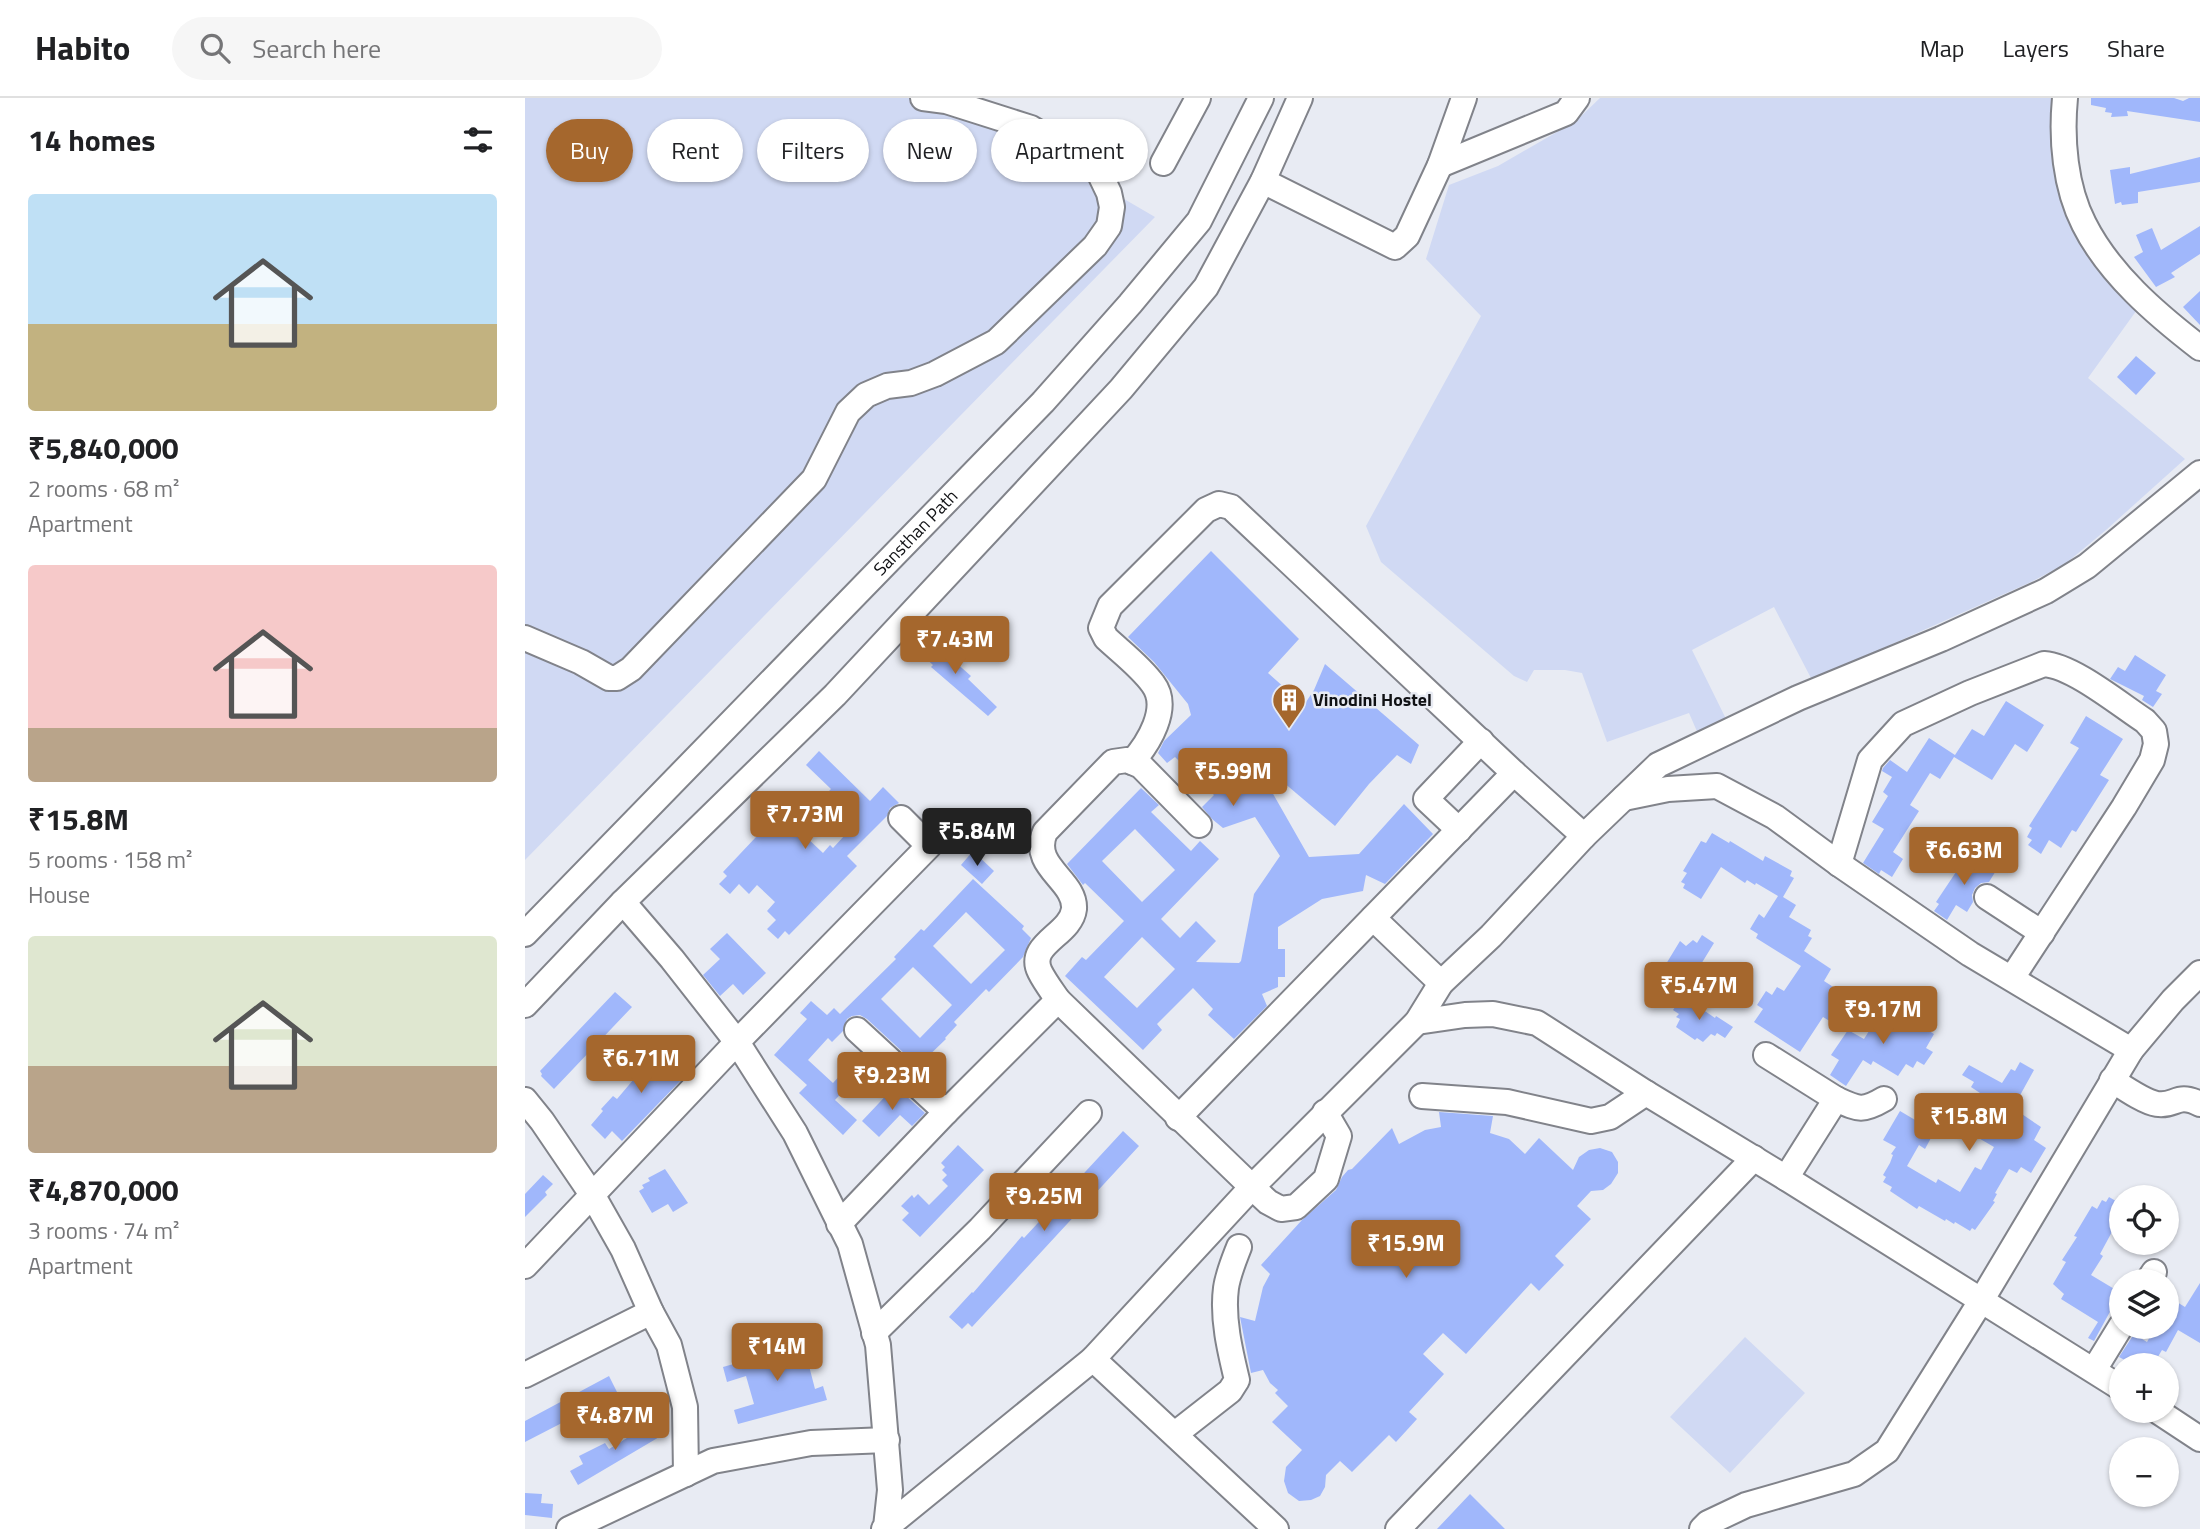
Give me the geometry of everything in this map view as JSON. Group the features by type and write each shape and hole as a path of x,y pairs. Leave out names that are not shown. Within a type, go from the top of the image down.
{"street":[{"path":"525,638 581,662 609,678 617,678 631,669 814,479 848,412 866,396 887,386 911,383 935,374 996,342 1095,246 1109,226 1112,207 1109,193 1096,166 1031,128 946,102 923,98"},
{"path":"1163,163 1198,98"},
{"name":"Sansthan Path","path":"525,934 1043,402 1130,304 1199,221 1261,98"},
{"path":"525,1005 623,902 835,695 1121,389 1206,287 1263,181 1300,98"},
{"path":"1263,181 1395,247 1407,236 1440,165 1464,98"},
{"path":"1440,165 1566,113 1577,98"},
{"path":"2065,98 2064,136 2070,189 2084,224 2105,256 2133,290 2200,348"},
{"path":"886,1528 1093,1359 1252,1187 1417,1022 1441,984 1491,936 1584,836 1658,765 1798,698 1953,634 2046,591 2087,566 2200,473"},
{"path":"1132,762 1149,743 1161,702 1155,685 1106,638 1101,628 1104,618 1110,606 1206,510 1219,504 1231,507 1584,836"},
{"path":"1839,864 1870,760 1903,724 2024,670 2045,664 2058,665 2145,721 2154,731 2156,744 2152,760 2012,978"},
{"path":"1459,830 1426,799 1481,741"},
{"path":"1199,825 1141,766 1128,760 1113,762 1045,832 1040,844 1041,853 1070,894 1074,909 1066,927 1040,950 1037,961 1039,971 1058,1000 1178,1118 1268,1202 1281,1209 1296,1207 1326,1179 1339,1136 1325,1112"},
{"path":"1178,1118 1514,773"},
{"path":"1624,798 1668,789 1717,786 1775,817 1970,954 2131,1050"},
{"path":"525,1266 737,1042 934,841 901,818"},
{"path":"1987,897 2042,933"},
{"path":"623,902 737,1042 795,1133 850,1244 878,1345 890,1490 886,1528"},
{"path":"1373,918 1441,984"},
{"path":"1702,1529 1708,1522 1746,1505 1854,1474 1887,1451 1981,1301 2131,1050 2200,973"},
{"path":"839,1224 1058,1000"},
{"path":"1417,1022 1493,1014 1537,1023 2109,1380"},
{"path":"857,1030 946,1112"},
{"path":"1766,1055 1836,1099 1859,1109 1884,1099"},
{"path":"2112,1080 2155,1104 2165,1104 2180,1098 2190,1098 2200,1104"},
{"path":"1422,1096 1507,1102 1591,1121 1611,1117 1646,1093"},
{"path":"1786,1178 1836,1099"},
{"path":"525,1100 593,1196 623,1249 669,1345 685,1406 686,1474"},
{"path":"874,1333 980,1229 1089,1112"},
{"path":"1398,1529 1754,1158"},
{"path":"1175,1434 1236,1385 1225,1303 1226,1285 1239,1247"},
{"path":"525,1375 651,1312"},
{"path":"2094,1370 2113,1339"},
{"path":"1093,1359 1276,1529"},
{"path":"2176,1423 2200,1439"},
{"path":"569,1529 713,1461 811,1443 887,1440"}],"shaded area":[{"path":"525,98 968,98 992,119 991,182 1095,182 1155,217 525,860"},
{"path":"1600,98 2068,98 2069,170 2139,307 2088,378 2185,459 2065,564 2031,582 1812,680 1774,607 1692,650 1729,725 1699,736 1689,713 1607,742 1582,673 1534,670 1527,682 1514,676 1381,562 1366,526 1481,316 1426,259 1449,185 1498,166 1576,121"},
{"path":"1745,1337 1805,1393 1730,1473 1670,1417"}],"building":[{"path":"2091,98 2174,98 2183,101 2200,98 2200,122 2127,111 2128,116 2111,117 2112,113 2105,112 2106,108 2091,105"},
{"path":"2200,157 2200,182 2138,192 2138,203 2115,204 2110,170 2130,167 2130,174"},
{"path":"2200,226 2200,254 2171,273 2175,277 2156,287 2134,257 2143,252 2136,235 2152,228 2161,250"},
{"path":"2200,291 2200,325 2183,307"},
{"path":"2136,356 2156,373 2136,395 2117,377"},
{"name":"Vinodini Hostel","path":"1211,551 1299,639 1268,673 1304,705 1325,664 1419,745 1411,764 1397,755 1335,826 1251,755 1309,857 1359,854 1404,804 1433,834 1385,884 1366,875 1363,891 1322,899 1278,927 1278,949 1285,949 1285,977 1278,977 1278,987 1262,994 1267,1006 1234,1039 1208,1015 1213,1009 1193,988 1157,1024 1162,1030 1143,1050 1065,976 1082,957 1086,960 1124,921 1085,883 1083,885 1067,864 1141,788 1159,805 1151,812 1191,851 1200,841 1219,859 1161,919 1180,938 1196,921 1216,941 1196,962 1241,961 1254,894 1280,856 1255,817 1223,828 1212,819 1202,807 1214,795 1175,757 1167,763 1158,753 1164,741 1191,715 1188,704 1154,662 1128,637","holes":["1135,829 1175,870 1142,902 1102,861","1142,937 1175,969 1137,1008 1104,977"]},
{"path":"928,638 971,676 968,679 997,707 988,716 931,667 933,665 917,650"},
{"path":"2135,655 2166,675 2156,691 2162,694 2153,707 2142,700 2144,696 2110,679 2118,667 2125,671"},
{"path":"2006,701 2044,725 2027,752 2015,744 1992,780 1954,757 1940,779 1930,773 1910,805 1919,811 1893,852 1903,859 1892,877 1881,870 1879,874 1863,863 1884,829 1872,822 1888,796 1883,792 1892,777 1882,771 1890,760 1907,772 1929,738 1955,755 1972,729 1984,736"},
{"path":"2086,716 2123,739 2100,775 2109,780 2076,832 2072,830 2061,848 2049,840 2041,854 2028,845 2032,840 2027,837 2032,828 2029,826 2079,748 2070,743"},
{"path":"819,751 870,801 883,787 899,803 890,808 887,816 847,856 857,866 789,935 785,931 778,939 767,929 776,920 767,911 775,902 757,885 749,894 739,884 730,894 719,884 727,876 723,872 792,799 803,810 809,803 819,812 807,825 811,829 805,836 823,853 830,845 833,848 856,823 826,794 831,789 806,765"},
{"path":"1712,833 1763,861 1765,856 1792,871 1790,876 1794,878 1783,897 1796,905 1789,917 1811,930 1808,936 1812,938 1804,951 1831,969 1824,981 1855,1001 1838,1026 1823,1017 1800,1052 1754,1022 1763,1009 1757,1005 1766,991 1772,995 1777,987 1784,991 1801,966 1756,938 1758,934 1750,929 1759,914 1764,918 1778,896 1756,883 1755,885 1747,880 1745,883 1721,867 1701,899 1683,888 1685,884 1681,882 1687,873 1683,871 1701,841 1706,843"},
{"path":"973,851 994,871 982,884 961,865"},
{"path":"1966,857 1978,865 1982,859 1997,869 1989,882 1981,883 1975,888 1973,902 1967,912 1956,905 1947,920 1934,911 1939,904 1936,902"},
{"path":"973,879 1024,926 1022,929 1031,938 1023,957 989,992 986,989 954,1022 957,1025 946,1039 918,1066 860,1015 847,1019 843,1031 832,1042 828,1038 808,1060 833,1083 844,1071 854,1080 835,1100 857,1120 843,1135 799,1093 807,1085 774,1055 807,1019 800,1013 811,1001 827,1015 834,1008 840,1014 896,959 894,957 921,929 924,931","holes":["966,912 1005,950 971,984 933,946","913,967 952,1005 920,1038 881,999"]},
{"path":"727,933 766,973 743,995 733,984 720,996 703,975 720,959 710,949"},
{"path":"1702,935 1714,943 1684,992 1670,983 1670,973 1663,969 1680,941 1686,946 1693,940 1697,943"},
{"path":"615,992 632,1007 554,1089 541,1076 540,1071"},
{"path":"1683,996 1733,1027 1725,1038 1717,1033 1715,1036 1711,1034 1703,1042 1697,1038 1695,1040 1676,1027 1680,1019 1676,1017 1679,1014 1673,1010"},
{"path":"1886,1004 1934,1034 1926,1048 1933,1052 1924,1065 1917,1061 1913,1068 1906,1064 1898,1076 1873,1061 1871,1065 1863,1060 1846,1086 1830,1075 1839,1060 1831,1055 1848,1030 1864,1039"},
{"path":"670,1044 683,1056 676,1064 687,1074 622,1141 612,1131 605,1139 591,1125 603,1111 601,1109 613,1096 617,1099 656,1053 659,1056"},
{"path":"2020,1062 2034,1070 2013,1108 2041,1127 2034,1140 2046,1148 2031,1173 2021,1167 2017,1173 2009,1169 1995,1193 1995,1202 1975,1230 1972,1228 1970,1231 1955,1222 1945,1221 1919,1206 1917,1209 1890,1191 1892,1187 1883,1182 1886,1177 1883,1175 1896,1147 1883,1140 1900,1111 1927,1127 1924,1131 1932,1136 1925,1149 1919,1145 1907,1166 1936,1183 1938,1179 1960,1192 1975,1167 1981,1170 1994,1147 1970,1133 1989,1099 1971,1087 1974,1082 1962,1075 1969,1065 2002,1083 2011,1069 2015,1071"},
{"path":"895,1086 925,1113 912,1126 900,1115 879,1137 862,1121"},
{"path":"1439,1112 1493,1116 1490,1133 1509,1139 1525,1154 1539,1138 1573,1170 1579,1157 1589,1150 1600,1148 1612,1152 1618,1162 1618,1173 1611,1184 1603,1190 1591,1191 1577,1206 1591,1219 1555,1256 1564,1265 1539,1291 1531,1283 1466,1354 1443,1333 1423,1354 1444,1374 1409,1412 1417,1419 1396,1442 1389,1435 1352,1472 1340,1461 1326,1475 1325,1487 1320,1496 1299,1501 1288,1493 1284,1481 1286,1467 1302,1450 1272,1422 1288,1406 1275,1393 1278,1390 1270,1383 1263,1370 1251,1373 1240,1317 1255,1321 1263,1287 1270,1274 1261,1265 1302,1220 1336,1190 1348,1170 1392,1128 1399,1144 1425,1130 1441,1127"},
{"path":"1123,1131 1139,1146 972,1327 968,1323 962,1329 949,1317"},
{"path":"958,1145 984,1170 920,1237 902,1220 909,1213 901,1206 912,1195 914,1198 918,1194 929,1205 948,1186 942,1180 947,1175 942,1170 945,1167 941,1163"},
{"path":"665,1169 688,1203 673,1212 668,1204 652,1213 639,1191 644,1188 642,1185 650,1181 648,1178"},
{"path":"543,1175 553,1184 545,1192 547,1195 525,1217 525,1194"},
{"path":"2109,1197 2109,1237 2100,1254 2103,1256 2091,1275 2109,1286 2109,1314 2094,1341 2088,1338 2098,1322 2061,1299 2064,1294 2053,1284 2066,1262 2062,1260 2077,1237 2074,1236 2092,1206 2097,1209 2102,1200 2106,1202"},
{"path":"2200,1283 2200,1343 2179,1331 2179,1303 2185,1307"},
{"path":"2131,1339 2147,1342 2149,1339 2173,1339 2166,1352 2122,1353"},
{"path":"810,1342 815,1360 808,1362 815,1389 823,1386 827,1400 738,1424 734,1410 754,1404 746,1376 727,1382 723,1367"},
{"path":"609,1376 618,1394 525,1442 525,1421"},
{"path":"658,1419 666,1433 578,1485 570,1471 583,1464 579,1456 605,1443 609,1449"},
{"path":"525,1493 542,1494 541,1503 553,1504 552,1518 525,1515"},
{"path":"1470,1494 1505,1529 1437,1529"}],"place":[{"name":"Vinodini Hostel","path":"1289,730"}]}
